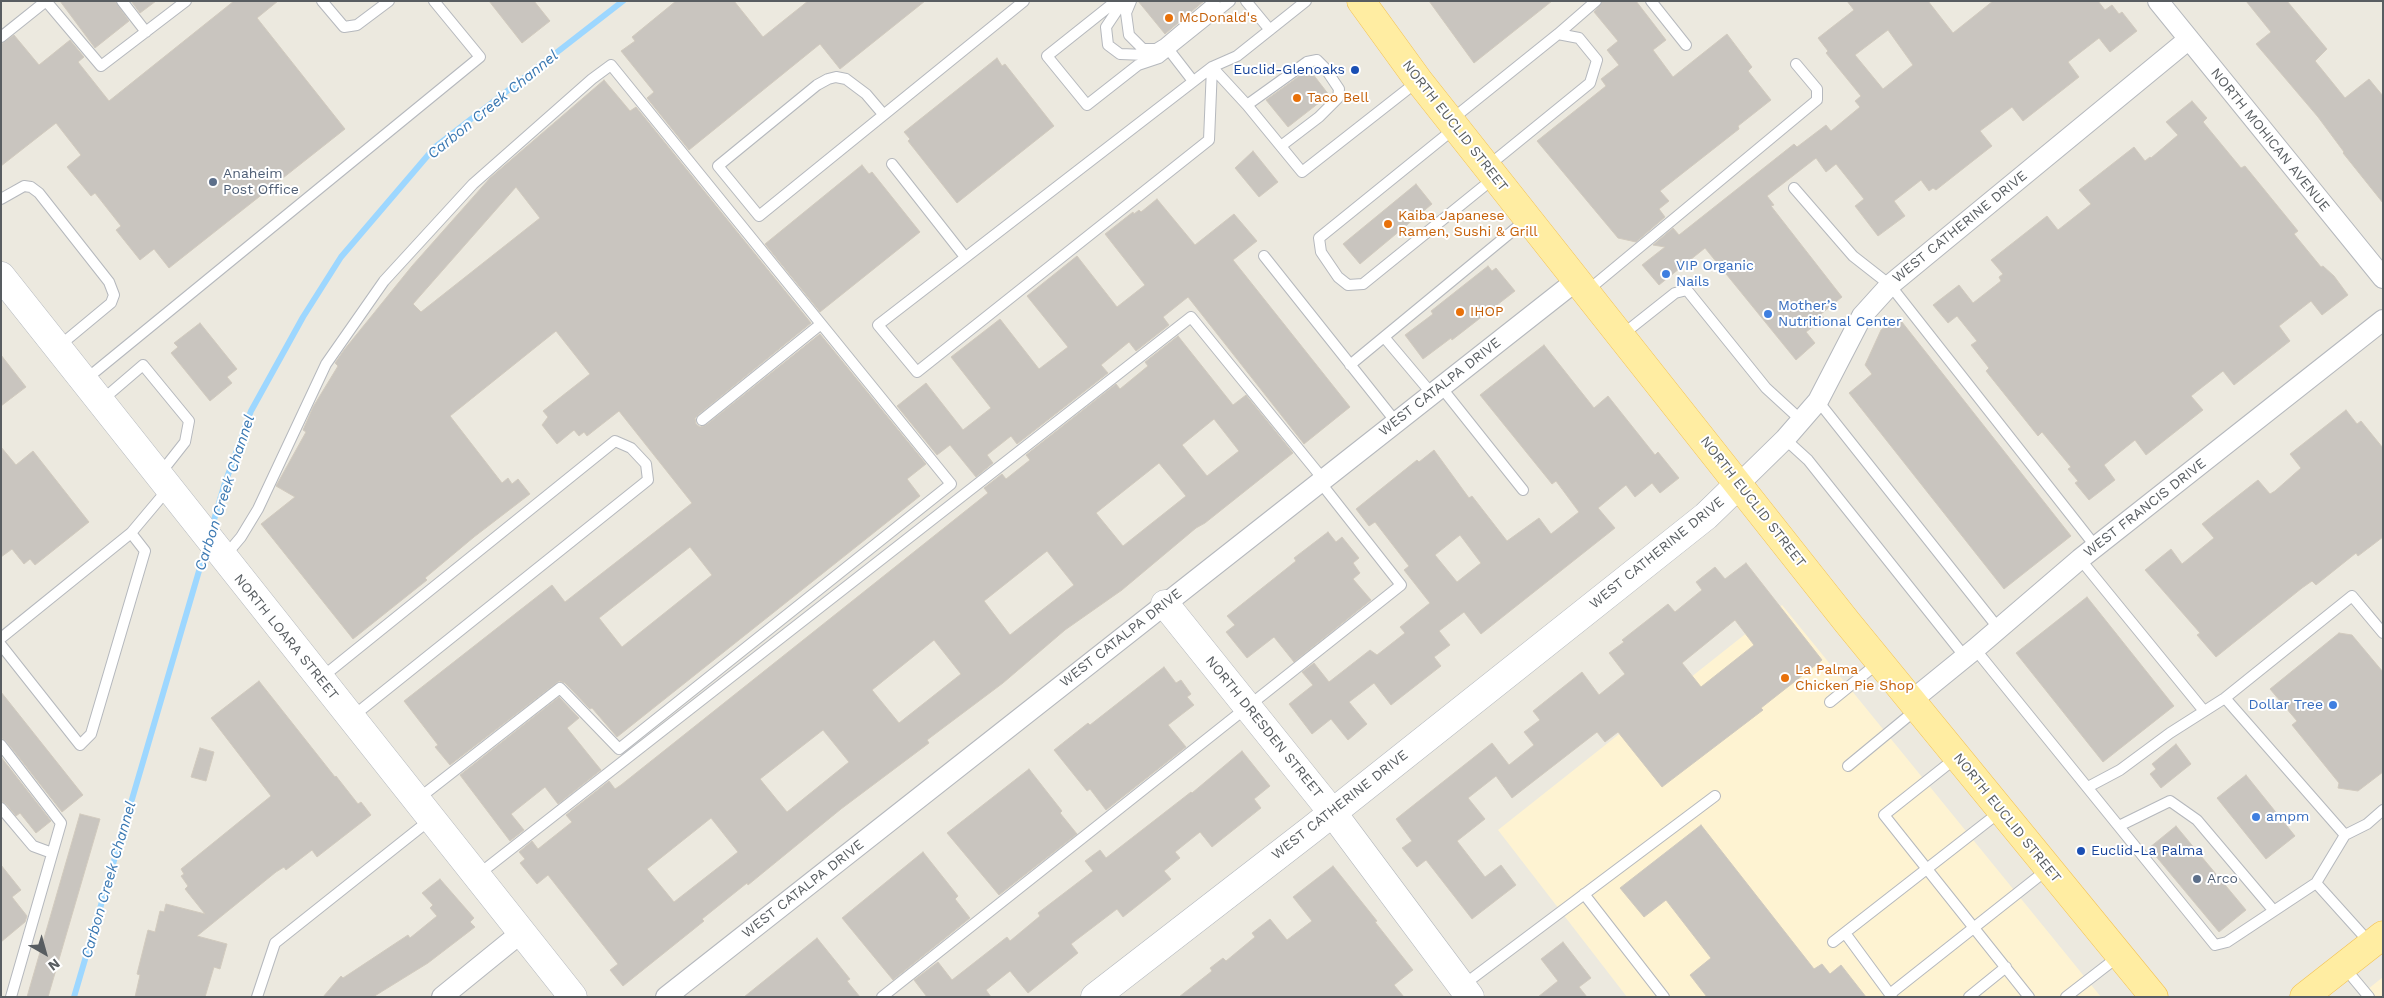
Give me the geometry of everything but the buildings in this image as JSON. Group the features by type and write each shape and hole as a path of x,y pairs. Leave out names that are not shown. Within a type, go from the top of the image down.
{"main road":[{"name":"NORTH EUCLID STREET","path":"1361,1 1419,81 1621,336 1914,704 2154,997"},
{"path":"2304,997 2377,939"}],"street":[{"name":"NORTH MOHICAN AVENUE","path":"2158,1 2383,278"},
{"name":"WEST CATHERINE DRIVE","path":"1095,997 1706,516 1785,439 1818,401 1862,316 1890,285 2189,39"},
{"name":"NORTH LOARA STREET","path":"1,276 573,997"},
{"name":"WEST CATALPA DRIVE","path":"666,997 1436,390 1582,286"},
{"name":"WEST FRANCIS DRIVE","path":"1914,704 1970,653 2088,553 2383,320"},
{"name":"NORTH DRESDEN STREET","path":"1165,604 1332,812 1466,992"},
{"path":"442,997 522,932"}],"lane":[{"path":"1,37 46,1 102,66 186,1"},
{"path":"122,1 146,32"},
{"path":"322,1 344,26 357,25 389,1"},
{"path":"92,391 480,57 434,1"},
{"path":"883,114 866,94 846,79 836,77 828,79 817,85 718,166 759,216 1024,1"},
{"path":"1116,1 1047,56 1087,104 1138,65 1160,58 1230,1"},
{"path":"1130,1 1126,13 1129,35 1144,49 1156,49"},
{"path":"1130,1 1118,9 1106,27 1108,45 1120,54 1146,55 1215,1"},
{"path":"1246,1 1270,30"},
{"path":"1212,67 1209,140 917,372 878,325 1193,81 1212,67 1236,56 1306,1"},
{"path":"1558,34 1579,38 1597,60 1590,84 1363,284 1348,285 1338,277 1321,252 1320,238 1596,1"},
{"path":"1651,1 1686,45"},
{"path":"1170,50 1193,81"},
{"path":"1247,105 1307,62 1316,60 1325,68 1339,89 1338,98 1319,117 1281,146"},
{"path":"1582,286 1816,100 1817,89 1796,64"},
{"path":"222,556 241,537 258,509 326,364 384,281 473,184 592,79 612,65 951,484 619,749 560,688 275,943 257,997"},
{"path":"1212,67 1247,105 1302,172 1419,81"},
{"path":"892,164 965,257"},
{"path":"1,200 24,186 31,187 39,193 110,282 114,295 111,303 58,347"},
{"path":"1794,188 1853,256 1890,285 2204,711"},
{"path":"1350,365 1528,218"},
{"path":"1264,256 1396,422"},
{"path":"1621,336 1675,292 1687,290 1766,388 1802,421"},
{"path":"477,876 1191,317 1322,480 1401,585 1246,706 882,997"},
{"path":"702,420 822,324"},
{"path":"1384,337 1436,390 1523,490"},
{"path":"1,638 131,533 164,482 185,442 189,420 143,365 92,391"},
{"path":"1818,401 1999,629"},
{"path":"1785,439 1808,460 1970,653 2088,787 2215,945 2227,942 2316,882 2345,835 2367,824 2383,810"},
{"path":"320,678 615,441 631,448 646,464 648,480 351,718"},
{"path":"1,644 80,745 91,734 145,551 131,533"},
{"path":"2088,787 2120,770 2225,698 2352,596 2383,633"},
{"path":"1830,702 1880,661"},
{"path":"2225,698 2345,835"},
{"path":"1848,766 1914,704"},
{"path":"1,745 61,823 11,997"},
{"path":"1957,756 1884,815 2029,997"},
{"path":"1466,992 1584,894 1715,796"},
{"path":"2119,826 2170,801 2196,820 2274,911"},
{"path":"1,808 32,846 52,854"},
{"path":"1833,942 2001,810"},
{"path":"1845,933 1891,996 2049,868"},
{"path":"2316,882 2377,939"},
{"path":"1584,894 1664,997"},
{"path":"2066,997 2120,955"},
{"path":"2344,966 2369,997"},
{"path":"1969,997 2006,967"},
{"path":"1,996 14,986"}],"shaded area":[{"path":"1782,605 2101,997 1627,997 1498,830"},
{"path":"2383,977 2383,997 2358,997"}],"waterway":[{"name":"Carbon Creek Channel","path":"211,530 224,486 251,411 303,317 341,257 435,147 623,1"},
{"name":"Carbon Creek Channel","path":"74,997 206,547"}],"place":[{"name":"McDonald's","path":"1169,18"},
{"name":"Euclid-Glenoaks","path":"1355,70"},
{"name":"Taco Bell","path":"1297,98"},
{"name":"Anaheim Post Office","path":"213,182"},
{"name":"Kaiba Japanese Ramen, Sushi & Grill","path":"1388,224"},
{"name":"VIP Organic Nails","path":"1666,274"},
{"name":"IHOP","path":"1460,312"},
{"name":"Mother’s Nutritional Center","path":"1768,314"},
{"name":"La Palma Chicken Pie Shop","path":"1785,678"},
{"name":"Dollar Tree","path":"2333,705"},
{"name":"ampm","path":"2256,817"},
{"name":"Euclid-La Palma","path":"2081,851"},
{"name":"Arco","path":"2197,879"}]}
